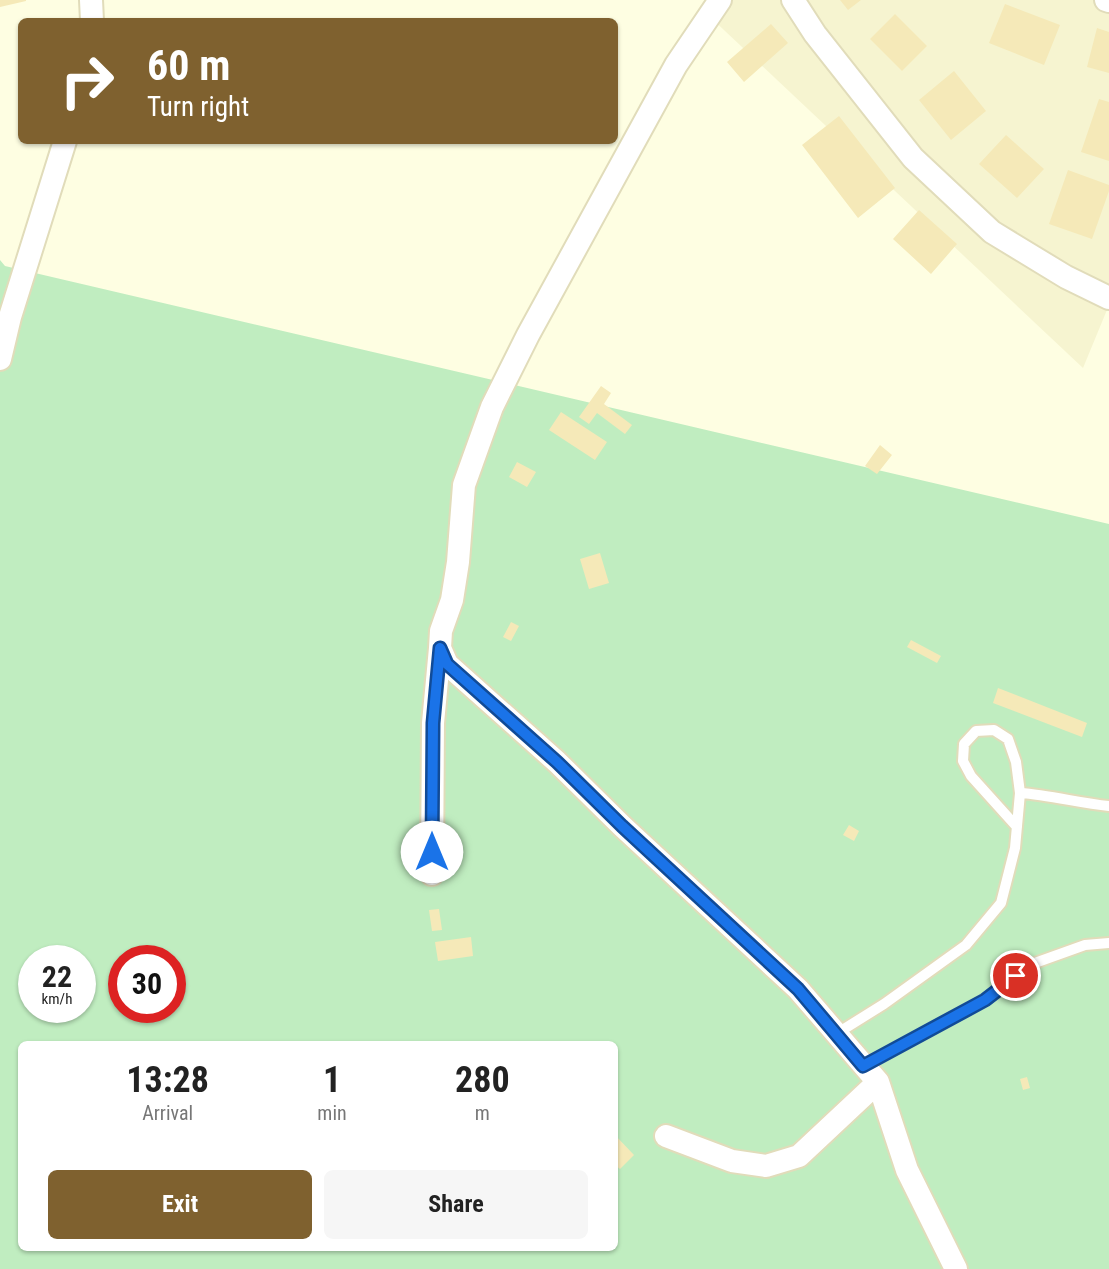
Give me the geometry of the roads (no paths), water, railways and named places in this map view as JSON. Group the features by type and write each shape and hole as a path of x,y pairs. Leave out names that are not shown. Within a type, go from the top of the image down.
{"street":[{"path":"91,0 92,18"},
{"path":"432,874 433,723 441,631 452,600 458,562 464,485 492,407 528,335 676,65 720,0"},
{"path":"793,0 815,34 913,158 992,232 1066,277 1108,297"},
{"path":"0,359 9,317 64,144"},
{"path":"440,648 447,664 557,762 630,834 798,989 871,1074 907,1170 956,1269"},
{"path":"666,1136 732,1161 766,1166 800,1156 871,1074"}],"lane":[{"path":"836,1034 884,1004 966,945 1001,903 1015,848 1017,827 1020,793 1016,762 1008,739 994,730 976,731 964,744 963,761 971,776 1017,827"},
{"path":"1020,793 1042,794 1065,801 1109,806"},
{"path":"871,1074 985,1000 1032,964 1085,945 1109,943"}]}
